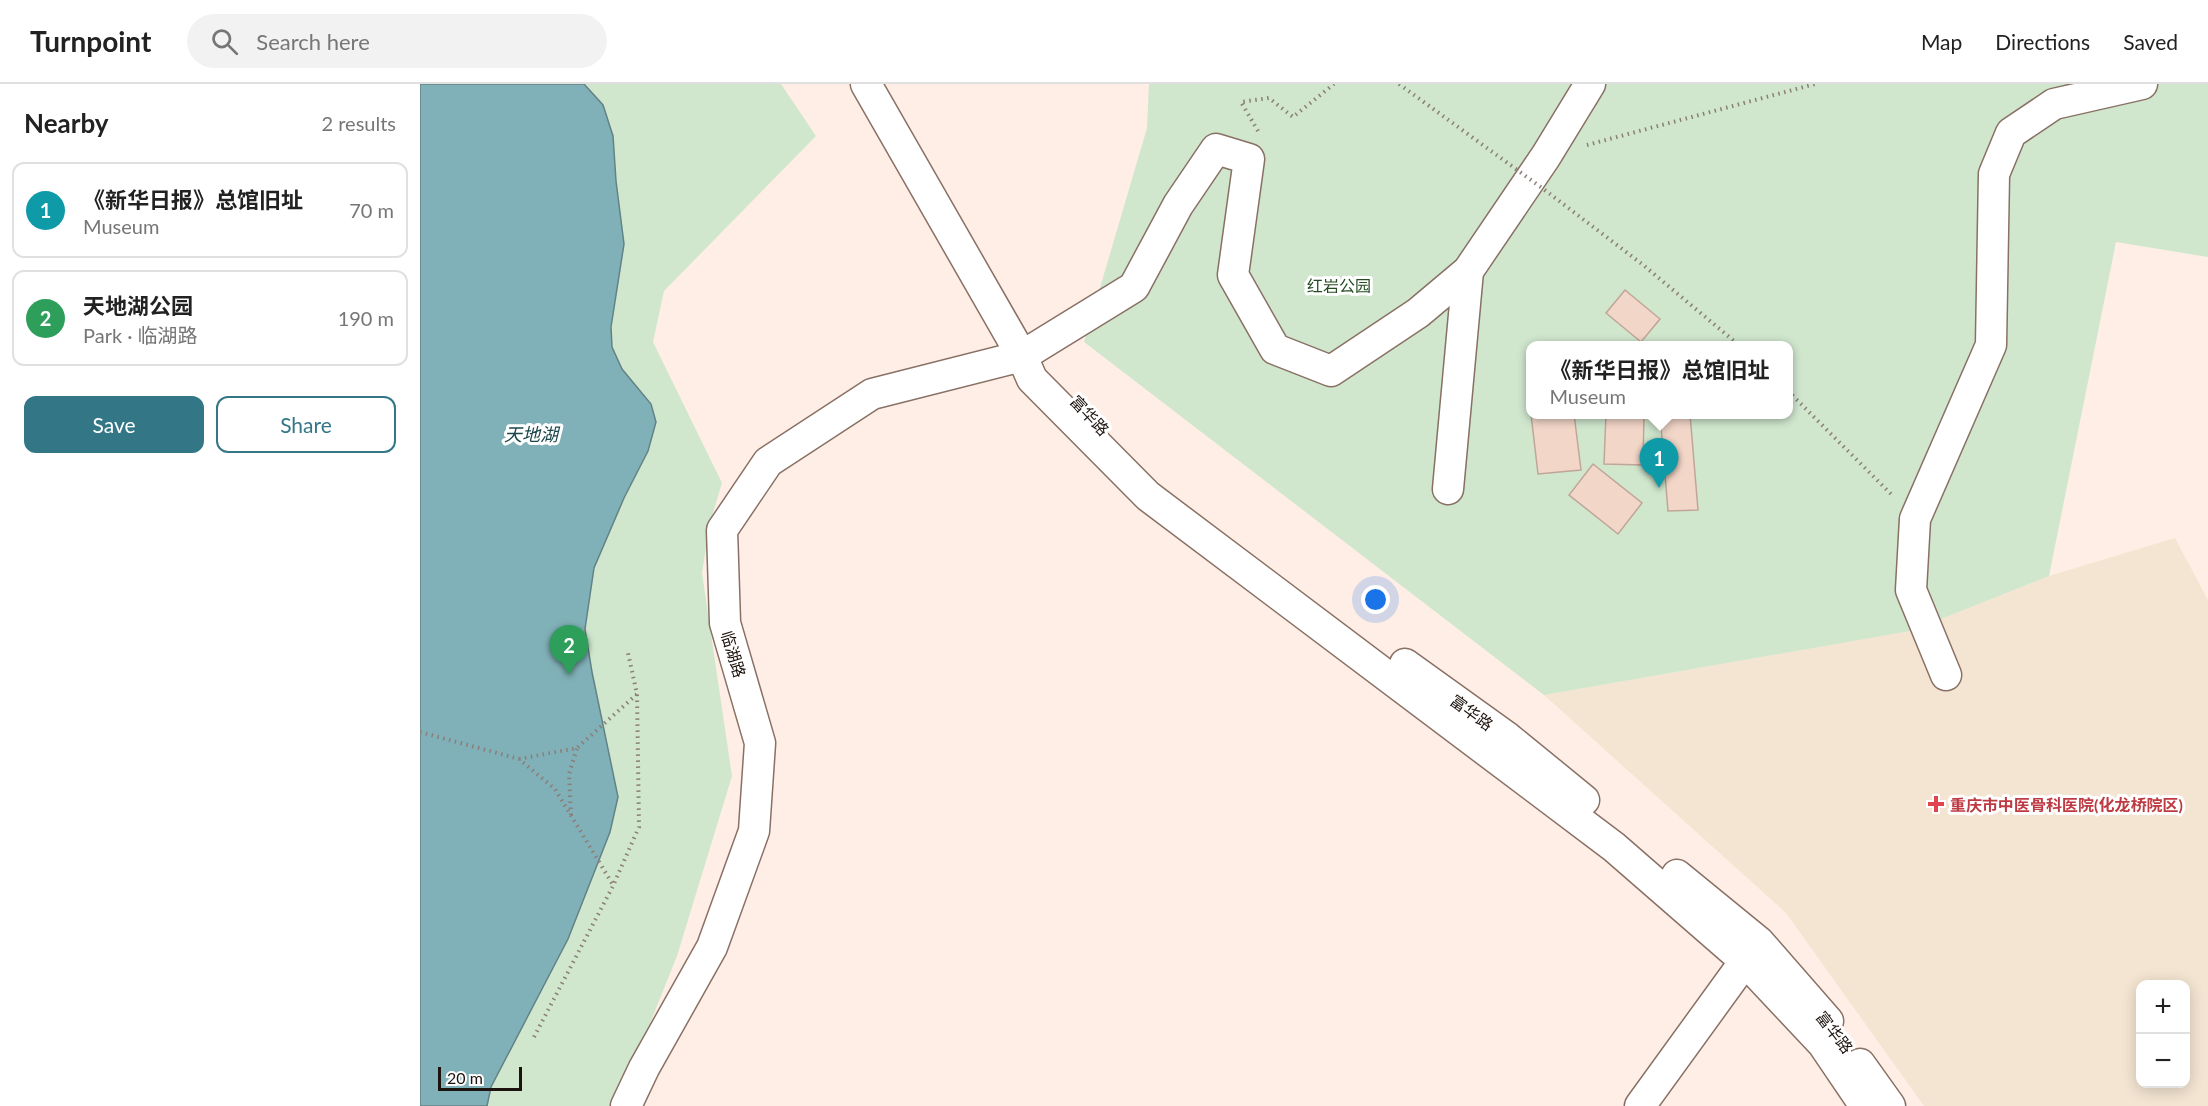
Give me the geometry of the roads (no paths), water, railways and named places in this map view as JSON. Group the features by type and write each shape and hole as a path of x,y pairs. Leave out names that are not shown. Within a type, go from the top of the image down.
{"street":[{"path":"866,84 1022,356"},
{"path":"1448,489 1468,271 1546,156 1590,84"},
{"path":"1946,675 1911,590 1915,519 1991,345 1994,174 2011,133 2054,104 2142,84"},
{"name":"临湖路","path":"626,1106 644,1068 712,947 754,831 760,743 725,623 722,530 768,462 872,394 1022,356 1134,287 1178,205 1216,149 1249,159 1233,275 1275,349 1331,371 1418,313 1468,271"},
{"name":"富华路","path":"1022,356 1039,361 1158,488 1508,738 1752,951 1836,1030 1890,1106"},
{"path":"1640,1106 1752,951"},
{"name":"富华路","path":"1752,951 1865,1106"}],"water":[{"name":"天地湖","path":"420,84 584,84 603,105 613,136 624,244 611,327 612,347 622,369 651,404 656,422 648,451 624,498 594,568 585,629 618,797 610,832 568,939 491,1087 487,1106 420,1106"}],"place":[{"name":"《新华日报》总馆旧址","path":"1659,488"},
{"name":"天地湖公园","path":"569,675"},
{"name":"重庆市中医骨科医院(化龙桥院区)","path":"1936,804"}],"park label":[{"name":"红岩公园","path":"1339,285"}]}
